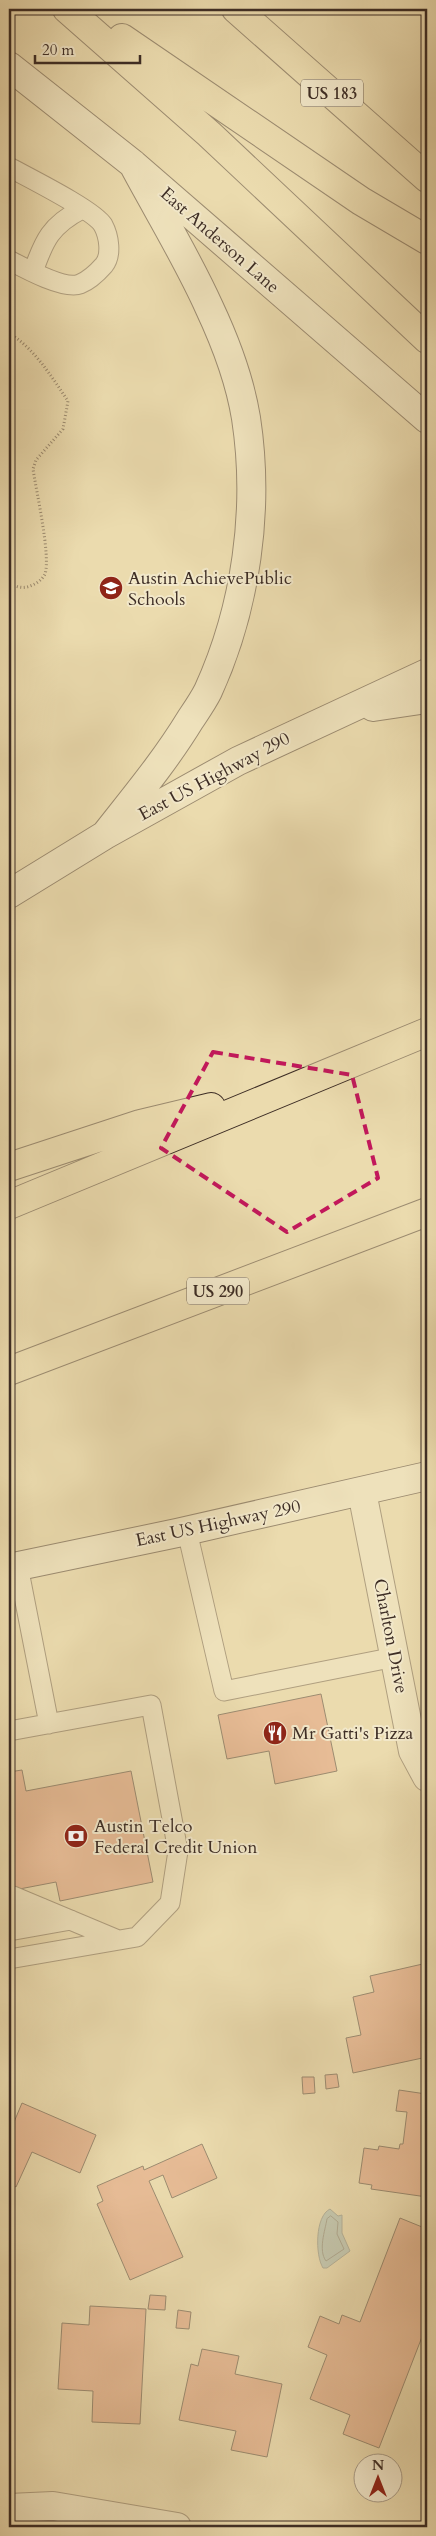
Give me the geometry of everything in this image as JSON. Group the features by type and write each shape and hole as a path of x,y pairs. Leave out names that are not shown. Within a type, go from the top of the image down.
{"highway":[{"path":"67,9 209,134 427,339"},
{"path":"79,9 361,201 427,240"},
{"name":"US 183","path":"236,9 427,178"},
{"path":"9,1205 427,1032"},
{"path":"9,1168 140,1124 302,1084"},
{"name":"US 290","path":"9,1371 427,1212"}],"main road":[{"name":"East Anderson Lane","path":"9,66 133,164 427,419"},
{"path":"105,835 171,751 208,692 232,624 246,564 251,514 251,473 246,418 235,377 209,307 133,164"},
{"path":"399,395 427,408"},
{"name":"East US Highway 290","path":"9,894 105,835 238,761 427,673"},
{"path":"340,712 427,699"},
{"name":"East US Highway 290","path":"14,1567 186,1531 427,1476"},
{"name":"Charlton Drive","path":"362,1492 413,1751 427,1777"},
{"path":"9,2508 53,2506 177,2527"}],"lane":[{"path":"9,167 82,209 102,224 109,242 107,261 95,276 78,285 51,280 9,260"},
{"path":"32,272 43,243 55,226 82,209"},
{"path":"186,1531 224,1691 395,1657"},
{"path":"14,1567 49,1724"},
{"path":"9,1731 151,1706 178,1851 170,1903 136,1937 9,1959"},
{"path":"9,1896 43,1908 118,1940"},
{"path":"9,1913 43,1908"},
{"path":"9,1931 71,1920"}],"path":[{"path":"9,333 22,341 68,401 63,429 36,460 32,469 46,558 45,574 38,583 26,588 14,586 9,582"}],"highlighted area":[{"path":"213,1052 352,1075 378,1178 287,1232 161,1148"}],"water":[{"path":"330,2209 338,2216 342,2215 342,2233 350,2251 327,2268 323,2268 320,2262 318,2245 319,2227 321,2219"}],"building":[{"name":"Mr Gatti's Pizza","path":"321,1694 337,1771 275,1784 269,1751 227,1759 218,1715"},
{"name":"Austin Telco Federal Credit Union","path":"22,1770 26,1791 131,1771 153,1882 60,1901 56,1882 9,1891 9,1772"},
{"path":"427,1963 427,2004 425,2004 427,2015 427,2057 353,2073 346,2038 361,2035 353,1997 374,1992 370,1976"},
{"path":"337,2074 339,2087 326,2089 325,2075"},
{"path":"302,2077 314,2077 315,2093 303,2094"},
{"path":"399,2090 426,2094 427,2092 427,2197 371,2189 372,2185 359,2183 364,2148 378,2150 379,2146 399,2149 400,2144 403,2144 407,2112 396,2111"},
{"path":"22,2103 96,2135 80,2173 32,2152 16,2187 9,2183 9,2134"},
{"path":"202,2144 217,2178 172,2198 163,2175 149,2181 183,2257 130,2280 97,2204 103,2201 97,2186 143,2166 144,2170"},
{"path":"400,2218 427,2229 427,2324 379,2448 343,2434 350,2415 310,2399 327,2355 308,2347 320,2316 339,2324 342,2315 360,2322"},
{"path":"150,2295 166,2296 165,2310 148,2309"},
{"path":"90,2306 146,2309 140,2424 92,2422 93,2391 58,2389 62,2323 89,2325"},
{"path":"178,2310 191,2312 189,2329 176,2328"},
{"path":"202,2349 239,2356 235,2374 282,2384 267,2457 231,2450 236,2431 179,2420 191,2364 198,2366"}],"place":[{"name":"Austin AchievePublic Schools","path":"111,588"},
{"name":"Mr Gatti's Pizza","path":"275,1733"},
{"name":"Austin Telco Federal Credit Union","path":"76,1836"}]}
